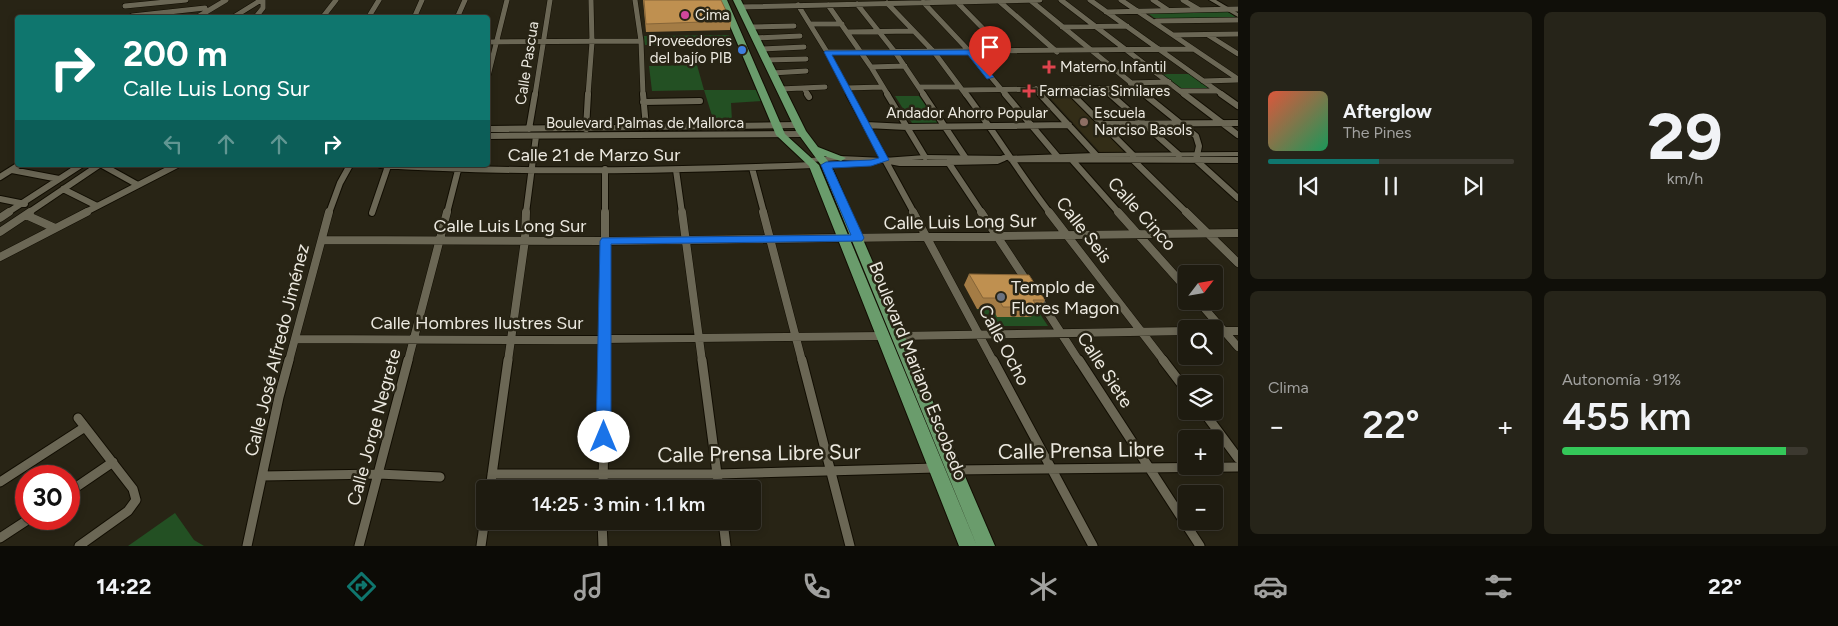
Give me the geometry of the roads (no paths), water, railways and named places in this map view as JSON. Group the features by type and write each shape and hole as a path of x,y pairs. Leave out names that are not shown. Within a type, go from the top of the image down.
{"main road":[{"name":"Boulevard Mariano Escobedo","path":"723,0 779,130 816,162 858,238 936,468 968,546"},
{"name":"Boulevard Mariano Escobedo","path":"739,3 780,89 812,148 843,239 954,470 986,546"},
{"path":"812,148 841,158"}],"street":[{"path":"122,0 132,15"},
{"path":"125,6 186,0"},
{"path":"201,15 226,0"},
{"path":"237,15 262,0 263,8 257,15"},
{"path":"324,15 336,0"},
{"path":"370,15 379,0"},
{"path":"415,15 422,0"},
{"path":"459,15 465,0"},
{"path":"490,68 507,0"},
{"name":"Calle Pascua","path":"529,129 550,0"},
{"path":"586,129 592,42 591,0"},
{"path":"635,0 641,41 643,102 646,127"},
{"path":"1030,0 1198,140 1196,157"},
{"path":"739,3 828,5 930,1 1040,0"},
{"path":"1061,0 1238,135"},
{"path":"1090,0 1238,106"},
{"path":"1121,0 1156,21 1238,79"},
{"path":"1125,0 1238,79"},
{"path":"1153,0 1168,10"},
{"path":"1183,0 1198,9"},
{"path":"1212,0 1238,15"},
{"path":"956,1 1006,52"},
{"path":"999,1 1057,52"},
{"path":"923,2 970,52 1000,90 1058,156"},
{"name":"Calle Seis","path":"888,3 934,52 990,126 1023,178 1178,379"},
{"path":"857,4 905,66 965,157"},
{"name":"Calle Ocho","path":"798,5 827,52 1093,546"},
{"path":"828,5 861,52 925,157"},
{"path":"149,15 205,8"},
{"path":"1106,12 1238,9"},
{"path":"1156,21 1238,20"},
{"path":"811,24 842,24"},
{"path":"750,27 794,26"},
{"path":"1062,27 1126,26"},
{"path":"847,32 913,31"},
{"path":"1175,35 1237,34"},
{"path":"1208,35 1238,54"},
{"path":"755,38 800,36"},
{"path":"490,42 641,41"},
{"path":"761,49 804,47"},
{"path":"827,52 1057,52 1194,49"},
{"path":"766,60 806,59"},
{"path":"870,67 905,66"},
{"path":"772,72 806,71"},
{"path":"1203,81 1238,79"},
{"path":"1130,83 1169,82"},
{"path":"780,89 826,87"},
{"path":"846,88 882,87"},
{"path":"919,87 1000,90 1137,88"},
{"path":"804,88 809,97"},
{"path":"1067,89 1238,263"},
{"path":"1105,89 1179,155"},
{"path":"1036,90 1096,155"},
{"path":"1181,92 1217,91"},
{"path":"643,102 700,101"},
{"path":"1102,124 1182,125 1238,123"},
{"name":"Andador Ahorro Popular","path":"866,125 907,127 1069,125"},
{"name":"Boulevard Palmas de Mallorca","path":"490,129 646,127 801,129"},
{"name":"Boulevard Palmas de Mallorca","path":"490,136 801,129"},
{"path":"491,480 525,240 536,136"},
{"path":"816,162 841,158 872,158 900,162 948,162 997,161 1009,158 1058,156 1196,157 1238,154"},
{"path":"816,162 871,163 884,160 925,157 1073,160 1179,155 1238,160"},
{"path":"1196,157 1238,198"},
{"name":"Calle Cinco","path":"1073,160 1178,279"},
{"name":"Calle 21 de Marzo Sur","path":"406,167 458,170 676,170 752,168 816,162"},
{"name":"Calle Siete","path":"948,162 1200,546"},
{"path":"0,177 16,167"},
{"path":"0,218 79,167"},
{"path":"0,232 97,167"},
{"path":"104,167 138,185"},
{"path":"0,257 172,167"},
{"name":"Calle José Alfredo Jiménez","path":"247,546 279,397 335,195 349,167"},
{"path":"372,213 388,167"},
{"path":"752,168 850,546"},
{"path":"603,480 606,338 605,169"},
{"path":"12,170 60,179"},
{"name":"Calle Jorge Negrete","path":"359,546 458,170"},
{"path":"676,170 687,239 718,480"},
{"path":"63,189 97,206"},
{"path":"0,199 22,204 40,205"},
{"path":"26,215 55,228"},
{"name":"Calle Luis Long Sur","path":"322,240 440,242 606,241 1238,233"},
{"path":"0,248 8,253"},
{"path":"1206,310 1214,320"},
{"path":"1223,330 1238,330"},
{"path":"1223,330 1238,347"},
{"name":"Calle Hombres Ilustres Sur","path":"296,339 510,340 1178,331"},
{"path":"78,418 136,495 134,505 79,546"},
{"path":"1210,420 1238,458"},
{"path":"0,482 85,427"},
{"path":"80,484 113,462"},
{"name":"Calle Prensa Libre","path":"954,470 1238,467"},
{"name":"Calle Prensa Libre Sur","path":"492,474 717,474 936,468"},
{"path":"262,476 379,474 440,477"},
{"path":"0,538 15,528"},
{"path":"481,546 483,530"},
{"path":"602,530 603,546"},
{"path":"724,530 726,546"}],"place":[{"name":"Cima","path":"685,15"},
{"name":"Proveedores del bajío PIB","path":"742,50"},
{"name":"Materno Infantil","path":"1049,67"},
{"name":"Farmacias Similares","path":"1029,91"},
{"name":"Escuela Narciso Basols","path":"1084,122"},
{"name":"Templo de Flores Magon","path":"1001,297"}]}
